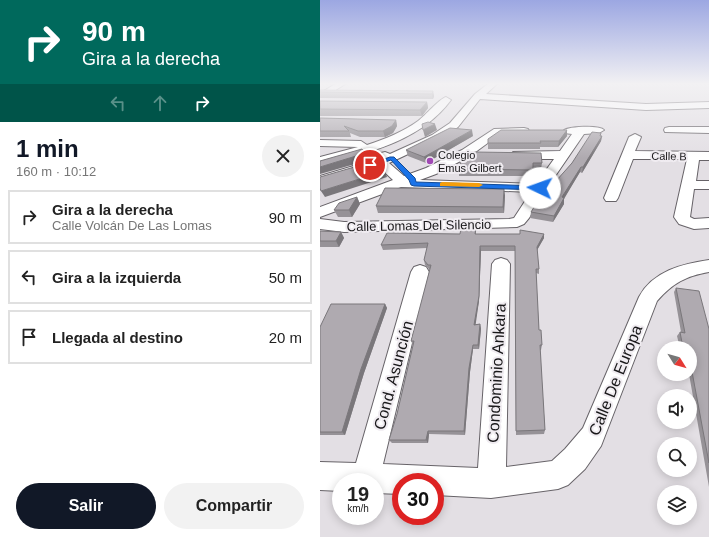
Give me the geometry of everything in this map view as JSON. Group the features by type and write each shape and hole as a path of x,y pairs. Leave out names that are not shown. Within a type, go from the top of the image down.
{"street":[{"path":"320,161 403,134 424,122 438,108"},
{"path":"320,187 432,147 458,131 470,119 476,108"},
{"path":"402,122 424,122"},
{"path":"557,131 599,130"},
{"path":"669,130 709,130"},
{"path":"320,212 410,182 466,153 498,131 534,131"},
{"path":"376,144 388,162 410,182 540,188 580,131"},
{"path":"611,198 635,137"},
{"path":"320,143 376,144"},
{"path":"466,153 488,154"},
{"path":"502,154 562,156"},
{"name":"Calle B","path":"628,155 709,156"},
{"path":"694,156 690,184 682,216 684,221 694,224 709,223"},
{"path":"320,180 388,162"},
{"path":"690,184 709,185"},
{"name":"Calle Lomas Del Silencio","path":"320,224 352,226 511,224 518,221 540,188"},
{"name":"Condominio Ankara","path":"492,483 501,264"},
{"name":"Calle De Europa","path":"384,478 492,483 558,475 575,460 592,437 649,296 661,284 681,271 709,267"},
{"name":"Cond. Asunción","path":"367,473 420,272"},
{"name":"Calle De Europa","path":"320,476 332,476"}],"building":[{"path":"320,108 422,108 420,110"},
{"path":"320,118 396,120 392,126 383,131 358,131 344,126 349,131 320,131"},
{"path":"428,122 435,124 423,130 422,124"},
{"path":"450,128 472,130 424,157 406,150"},
{"path":"501,130 567,130 559,141 540,141 541,143 488,143 488,139"},
{"path":"592,132 601,133 600,136 602,136 562,197 564,198 554,216 531,212 551,180 556,181 572,163"},
{"path":"362,149 366,153 320,167 320,161"},
{"path":"474,152 541,153 542,163 533,163 533,169 531,170 459,169 462,156 473,156"},
{"path":"375,161 385,171 321,191 320,177"},
{"path":"385,188 504,189 503,207 376,206"},
{"path":"357,197 349,210 334,210 339,203"},
{"path":"461,228 476,229 475,234 520,234 520,230 544,234 537,247 539,269 536,269 539,330 541,330 542,345 540,345 545,430 516,431 515,246 480,246 479,296 474,325 480,324 478,345 473,345 469,368 464,431 428,431 426,440 389,440 397,414 414,341 411,341 431,265 428,265 424,260 428,243 381,245 387,233 460,234"},
{"path":"320,231 341,232 336,241 320,241"},
{"path":"676,288 699,291 709,329 709,463 697,399 697,389 695,389 694,381 697,381 697,341 682,341 680,332 685,333"},
{"path":"331,304 385,304 361,369 342,432 320,432 320,327"}],"slow traffic":[{"path":"442,185 479,185"}],"place":[{"name":"Colegio Emus Gilbert","path":"430,161"}],"route":[{"path":"370,165 392,158 412,179 414,184 540,188"}]}
